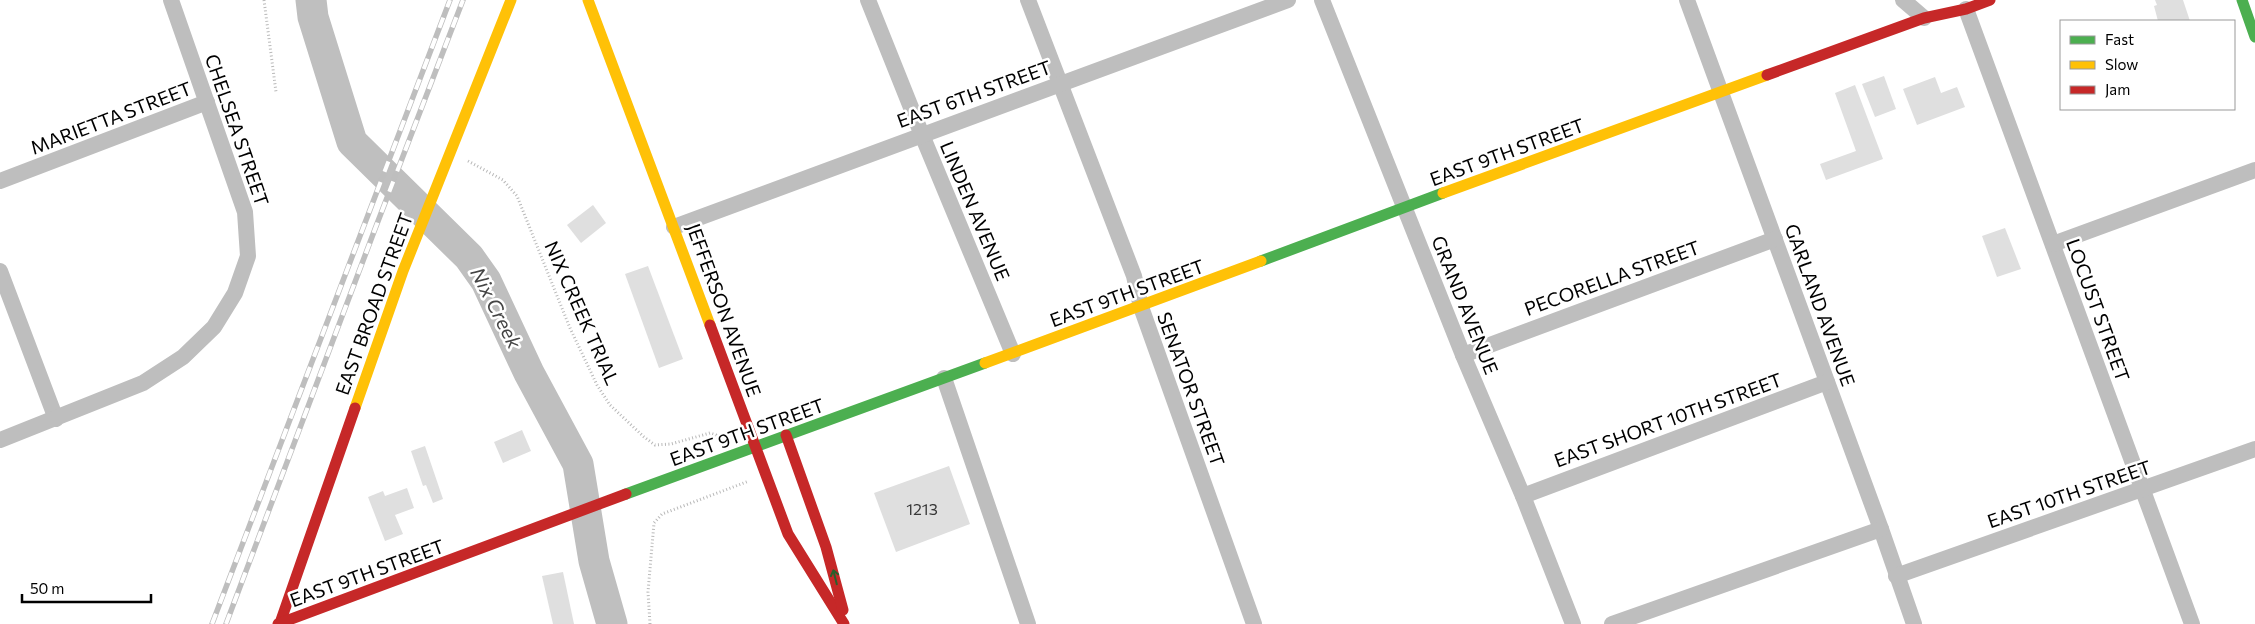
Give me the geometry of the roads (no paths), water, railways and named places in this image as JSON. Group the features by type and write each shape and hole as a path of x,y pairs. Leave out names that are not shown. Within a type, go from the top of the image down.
{"main road":[{"name":"EAST BROAD STREET","path":"279,624 403,271 511,0"},
{"name":"JEFFERSON AVENUE","path":"588,0 788,534 845,624"},
{"path":"1924,18 1947,0"},
{"name":"EAST 9TH STREET","path":"279,624 755,446 1141,308 1404,207 1924,18 1966,9 1990,0"},
{"path":"2242,0 2255,37"},
{"path":"786,435 831,561 845,624"}],"street":[{"name":"CHELSEA STREET","path":"0,440 143,383 183,357 214,326 235,293 248,256 245,212 171,0"},
{"name":"LINDEN AVENUE","path":"868,0 1013,354"},
{"name":"SENATOR STREET","path":"1028,0 1134,276 1141,308 1254,624"},
{"name":"EAST 6TH STREET","path":"674,226 1288,0"},
{"name":"GRAND AVENUE","path":"1322,0 1463,355 1523,496 1573,624"},
{"name":"GARLAND AVENUE","path":"1687,0 1914,624"},
{"path":"1903,0 1924,18"},
{"name":"LOCUST STREET","path":"1966,9 2192,624"},
{"name":"MARIETTA STREET","path":"0,181 207,102"},
{"path":"2053,244 2255,170"},
{"name":"PECORELLA STREET","path":"1463,355 1775,239"},
{"path":"0,271 56,419"},
{"path":"944,378 1028,624"},
{"name":"EAST SHORT 10TH STREET","path":"1523,496 1827,382"},
{"name":"EAST 10TH STREET","path":"1896,576 2255,449"},
{"path":"1612,624 1881,529"}],"waterway":[{"name":"Nix Creek","path":"311,0 313,17 352,142 469,257 486,281 529,373 578,464 594,561 612,624"}],"railway":[{"path":"212,624 450,0"},
{"path":"226,624 463,0"}]}
